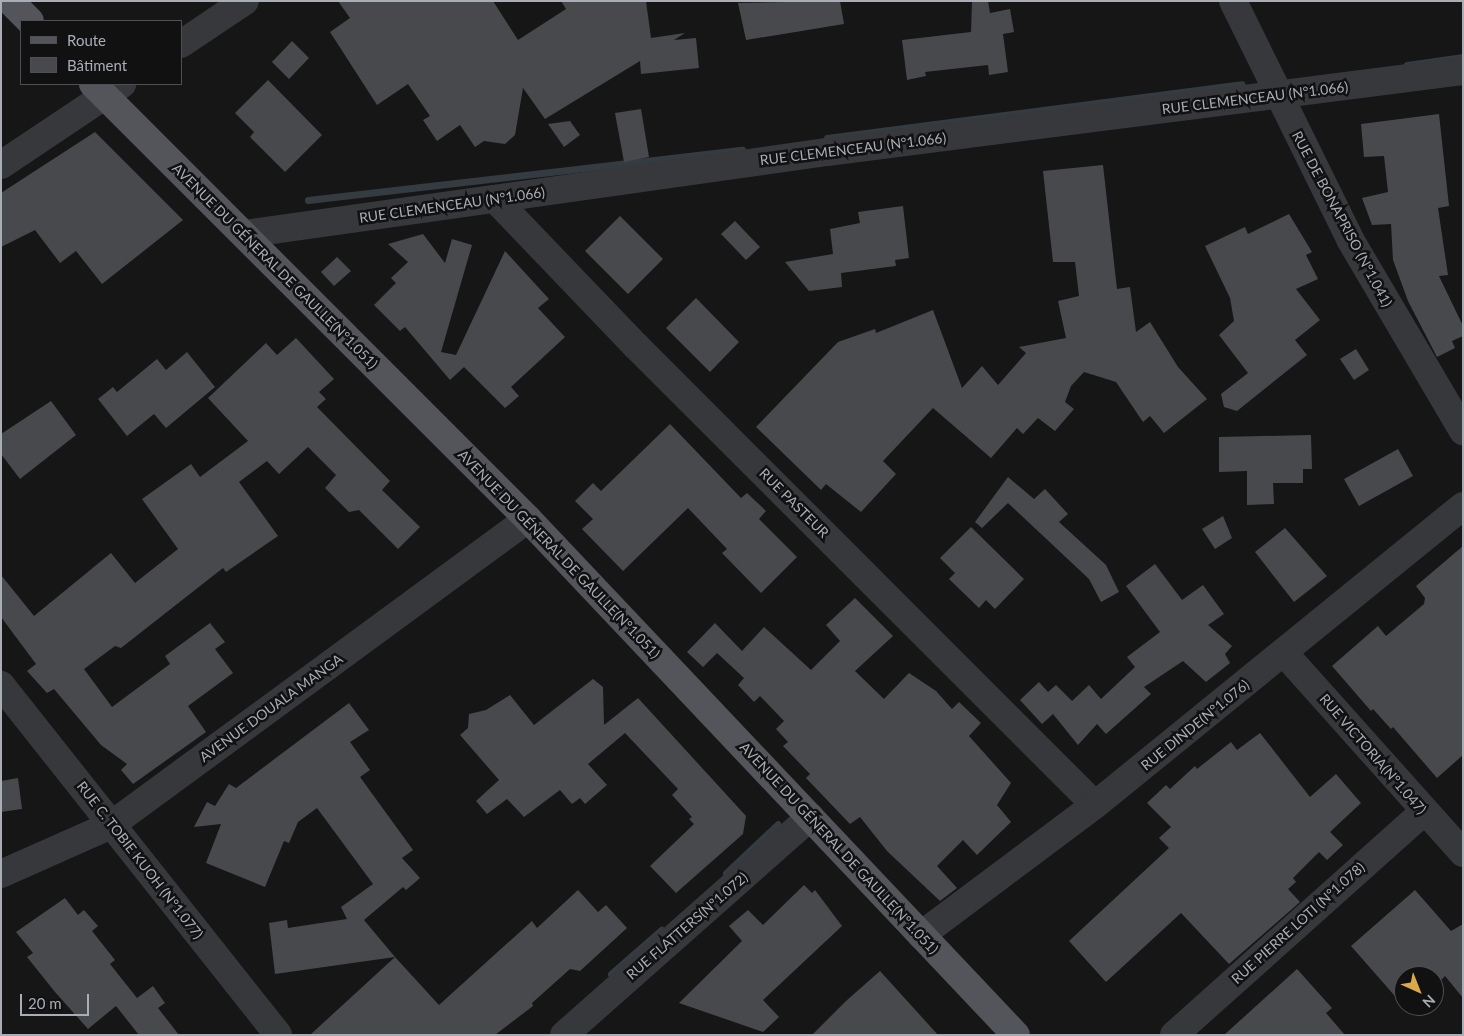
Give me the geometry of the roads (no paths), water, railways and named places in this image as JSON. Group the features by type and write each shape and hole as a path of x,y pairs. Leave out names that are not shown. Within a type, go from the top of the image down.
{"main road":[{"path":"10,1 29,20"},
{"name":"AVENUE DU GÉNERAL DE GAULLE(N°1.051)","path":"106,88 244,234 528,519 1016,1035"}],"street":[{"path":"182,43 245,1"},
{"name":"RUE DE BONAPRISO (N°1.041)","path":"1233,1 1278,96 1351,241 1463,430"},
{"name":"RUE CLEMENCEAU (N°1.066)","path":"244,234 826,152 1463,71"},
{"path":"1,165 106,88"},
{"name":"RUE PASTEUR","path":"495,199 636,346 1095,805"},
{"name":"RUE DINDE(N°1.076)","path":"922,935 1095,805 1285,654 1463,506"},
{"name":"AVENUE DOUALA MANGA","path":"1,874 111,825 528,519"},
{"name":"RUE VICTORIA(N°1.047)","path":"1285,654 1423,812 1463,852"},
{"name":"RUE C. TOBIE KUOH (N°1.077)","path":"1,685 278,1035"},
{"name":"RUE PIERRE LOTI (N°1.078)","path":"1174,1035 1423,812"},
{"name":"RUE FLATTERS(N°1.072)","path":"564,1035 810,817"}],"waterway":[{"path":"1407,65 1463,57"},
{"path":"827,138 1241,84"},
{"path":"308,200 742,150"},
{"path":"726,873 778,824"},
{"path":"611,974 661,930"}]}
